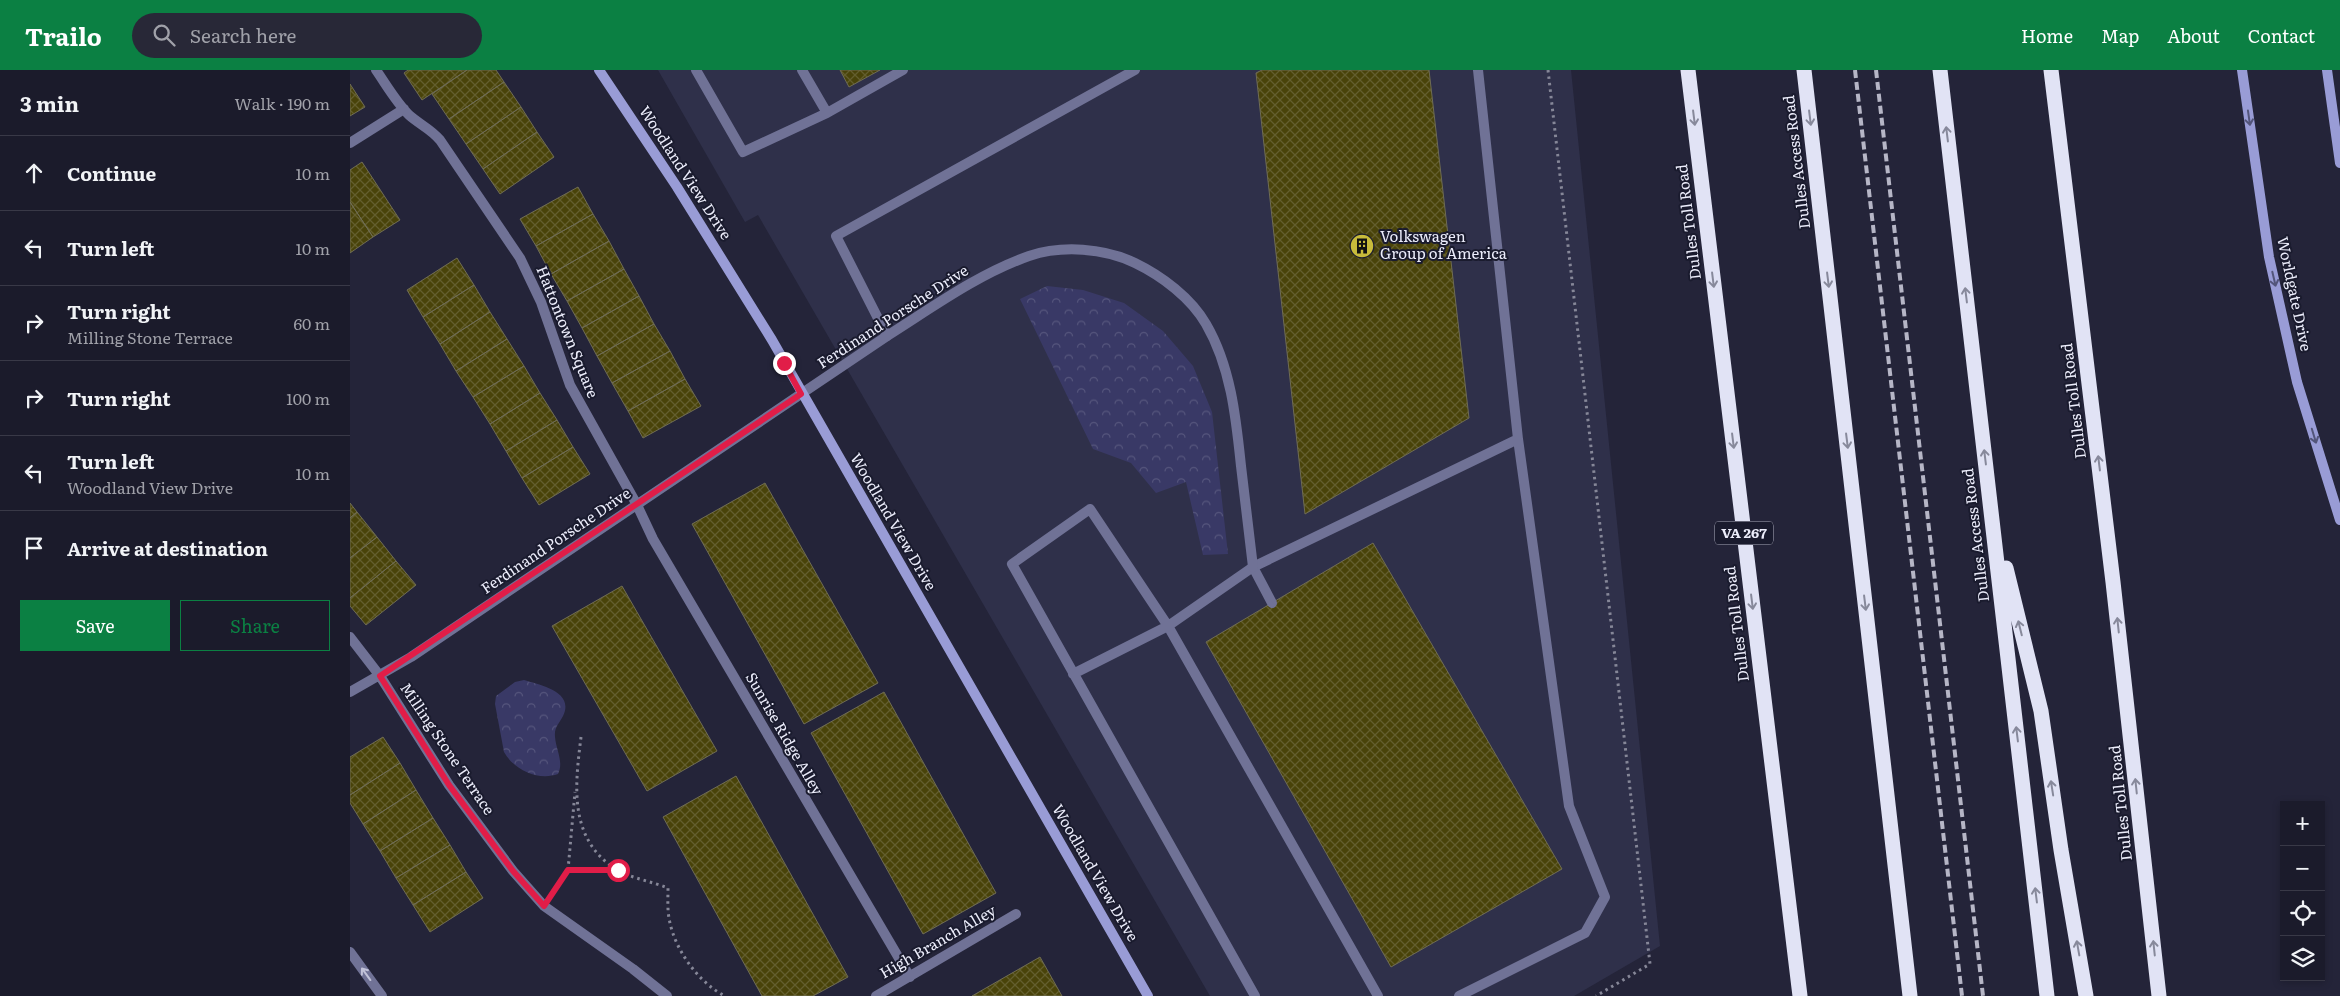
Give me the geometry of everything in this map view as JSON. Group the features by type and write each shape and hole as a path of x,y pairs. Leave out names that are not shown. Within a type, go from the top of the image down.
{"highway":[{"name":"Dulles Toll Road","path":"1688,70 1800,996"},
{"name":"Dulles Access Road","path":"1804,70 1910,996"},
{"name":"Dulles Access Road","path":"1940,70 2047,996"},
{"name":"Dulles Toll Road","path":"2051,70 2113,582 2159,996"},
{"path":"1990,505 2041,711 2061,850 2086,996"}],"street":[{"name":"Hattontown Square","path":"376,70 404,109 414,119 433,131 440,140 520,258 541,302 570,386 638,505"},
{"name":"Woodland View Drive","path":"600,70 734,277 1148,996"},
{"path":"696,70 744,152 827,113 903,70"},
{"path":"802,70 827,113"},
{"path":"887,336 836,236 1135,70"},
{"path":"1459,996 1585,933 1605,897 1569,806 1518,439 1478,70"},
{"name":"Worldgate Drive","path":"2242,70 2269,257 2297,382 2340,520"},
{"path":"2326,70 2340,163"},
{"path":"350,143 404,109"},
{"name":"Ferdinand Porsche Drive","path":"350,692 380,676 638,505 887,336 997,269 1030,256 1060,250 1094,250 1124,258 1154,273 1181,294 1205,323 1222,358 1234,404 1253,567"},
{"path":"1073,674 1168,626 1253,567 1518,439"},
{"name":"Sunrise Ridge Alley","path":"638,505 653,539 910,976"},
{"path":"1255,996 1012,564 1090,509 1168,626 1378,996"},
{"path":"1253,567 1272,603"},
{"path":"350,637 380,676"},
{"name":"Milling Stone Terrace","path":"380,676 449,785 513,871 544,906 633,969 667,996"},
{"name":"High Branch Alley","path":"876,996 1016,914"},
{"path":"350,952 382,996"}],"path":[{"path":"1548,70 1650,964 1596,996"},
{"path":"544,906 568,870 581,737"},
{"path":"575,786 583,831 600,854 618,870"},
{"path":"568,870 618,870 668,888 670,924 686,959 714,990 725,996"}],"shaded area":[{"path":"658,70 1571,70 1660,946 1574,996 1210,996 758,215 745,222"}],"green space":[{"path":"1047,286 1083,290 1124,303 1163,331 1193,366 1212,412 1228,554 1203,555 1186,482 1156,493 1131,463 1093,449 1020,299"},
{"path":"524,680 554,690 564,701 563,716 556,728 555,734 560,760 558,774 543,776 527,772 514,764 504,752 495,704 496,696 515,682"}],"building":[{"path":"408,70 467,70 422,100 404,73"},
{"path":"467,70 496,70 504,82 449,119 432,94"},
{"path":"840,70 880,70 849,87"},
{"name":"Volkswagen Group of America","path":"1262,70 1429,70 1469,418 1305,514 1256,73"},
{"path":"504,82 521,107 466,144 449,119"},
{"path":"350,84 365,107 350,116"},
{"path":"521,107 537,132 483,169 466,144"},
{"path":"537,132 554,157 500,194 483,169"},
{"path":"362,162 400,220 373,237 350,202 350,170"},
{"path":"578,187 593,214 536,246 520,219"},
{"path":"350,202 373,237 350,253"},
{"path":"593,214 609,241 551,274 536,246"},
{"path":"609,241 624,269 567,301 551,274"},
{"path":"457,258 474,285 423,317 407,290"},
{"path":"624,269 639,296 582,328 567,301"},
{"path":"474,285 490,312 440,344 423,317"},
{"path":"639,296 654,324 597,356 582,328"},
{"path":"490,312 507,339 456,371 440,344"},
{"path":"654,324 670,351 612,383 597,356"},
{"path":"507,339 524,366 473,397 456,371"},
{"path":"670,351 685,379 628,411 612,383"},
{"path":"524,366 540,393 490,424 473,397"},
{"path":"685,379 701,406 643,438 628,411"},
{"path":"540,393 557,420 506,451 490,424"},
{"path":"557,420 573,447 522,478 506,451"},
{"path":"573,447 590,474 539,505 522,478"},
{"path":"765,483 878,683 804,724 692,524"},
{"path":"350,503 357,512 350,518"},
{"path":"357,512 377,537 350,558 350,518"},
{"path":"377,537 396,561 350,598 350,558"},
{"path":"1373,543 1562,869 1391,967 1206,642"},
{"path":"396,561 416,585 366,625 350,606 350,598"},
{"path":"622,586 717,751 647,791 552,626"},
{"path":"884,692 996,893 923,934 811,733"},
{"path":"383,737 400,763 350,795 350,757"},
{"path":"400,763 416,790 363,824 350,803 350,795"},
{"path":"736,776 848,977 813,996 762,996 663,817"},
{"path":"416,790 433,818 380,851 363,824"},
{"path":"433,818 450,845 396,878 380,851"},
{"path":"450,845 466,872 413,905 396,878"},
{"path":"466,872 483,898 430,932 413,905"},
{"path":"1040,957 1062,996 972,996"}],"railway":[{"path":"1855,70 1962,996"},
{"path":"1876,70 1983,996"}],"place":[{"name":"Volkswagen Group of America","path":"1362,246"}],"route":[{"path":"618,870 568,870 544,906 513,871 449,785 380,676 638,505 801,394 784,363"}]}
